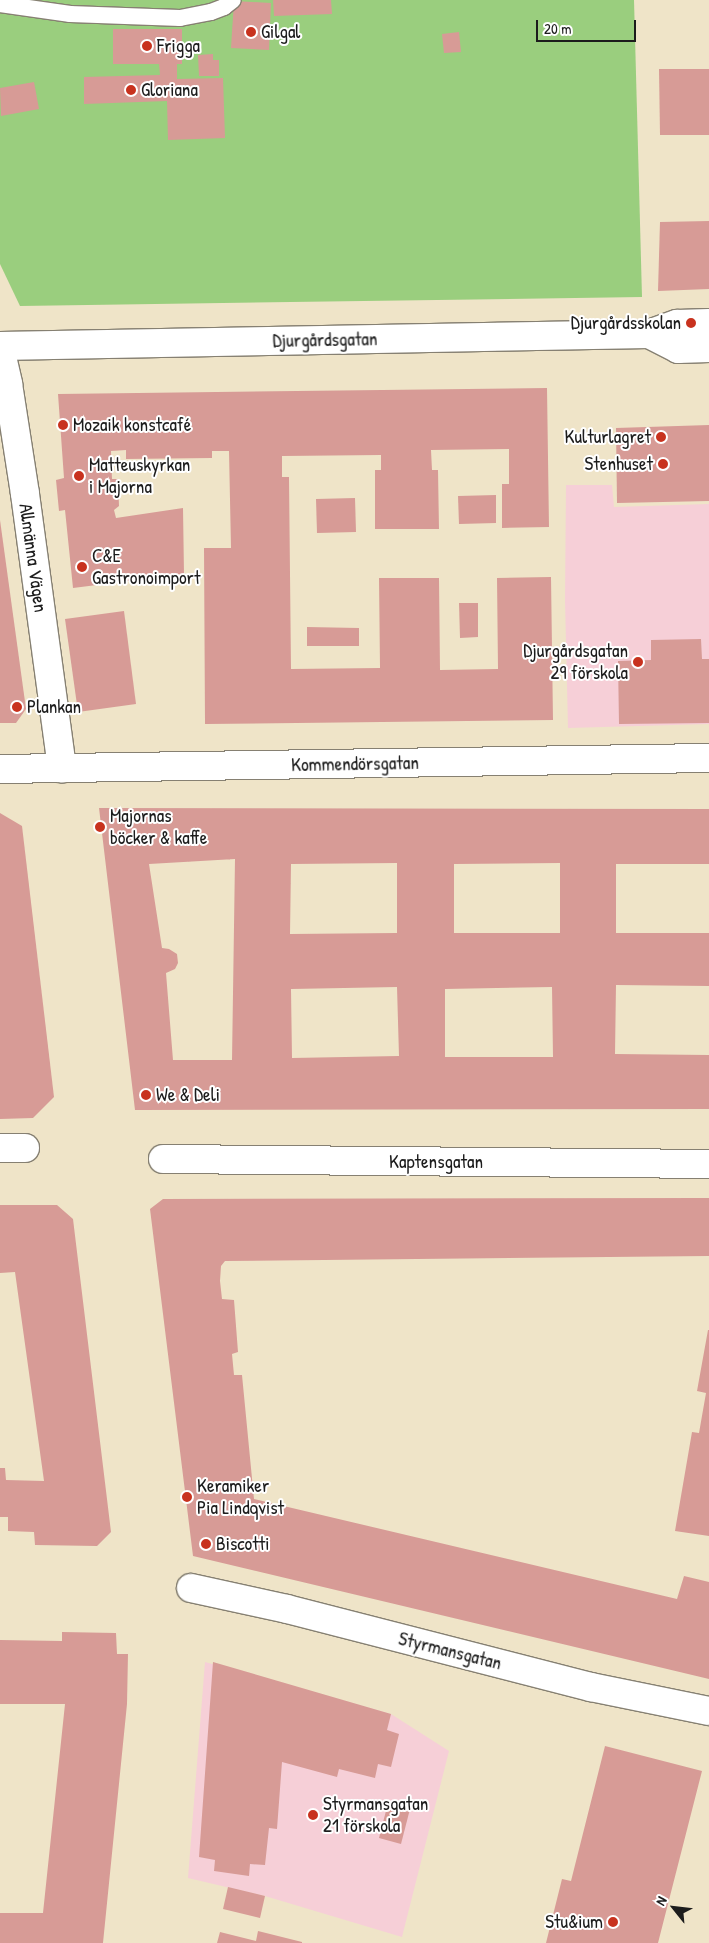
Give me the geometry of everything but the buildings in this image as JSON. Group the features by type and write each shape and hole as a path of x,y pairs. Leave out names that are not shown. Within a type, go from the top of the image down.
{"street":[{"name":"Djurgårdsgatan","path":"0,347 649,334 677,324 709,323"},
{"name":"Djurgårdsgatan","path":"649,334 678,349 709,348"},
{"name":"Allmänna Vägen","path":"0,347 8,384 25,494 62,768"},
{"name":"Kommendörsgatan","path":"0,769 709,758"},
{"name":"Kaptensgatan","path":"163,1159 709,1164"},
{"name":"Styrmansgatan","path":"191,1588 287,1610 591,1687 709,1711"}],"lane":[{"path":"0,4 70,14 180,18 211,12 224,7 233,0"}],"shaded area":[{"name":"Djurgårdsgatan 29 förskola","path":"566,485 612,485 614,507 709,504 709,724 568,728 565,600"},
{"name":"Styrmansgatan 21 förskola","path":"205,1662 391,1714 449,1751 402,1937 265,1896 188,1878"}],"green space":[{"path":"0,0 634,0 642,297 20,306 0,264"}],"place":[{"name":"Gilgal","path":"251,32"},
{"name":"Frigga","path":"147,46"},
{"name":"Gloriana","path":"131,90"},
{"name":"Djurgårdsskolan","path":"691,323"},
{"name":"Mozaik konstcafé","path":"63,425"},
{"name":"Kulturlagret","path":"661,437"},
{"name":"Stenhuset","path":"663,464"},
{"name":"Matteuskyrkan i Majorna","path":"79,476"},
{"name":"C&E Gastronoimport","path":"82,567"},
{"name":"Djurgårdsgatan 29 förskola","path":"638,662"},
{"name":"Plankan","path":"17,707"},
{"name":"Majornas böcker & kaffe","path":"100,827"},
{"name":"We & Deli","path":"146,1095"},
{"name":"Keramiker Pia Lindqvist","path":"187,1497"},
{"name":"Biscotti","path":"206,1544"},
{"name":"Styrmansgatan 21 förskola","path":"313,1815"},
{"name":"Stu&ium","path":"613,1922"}]}
